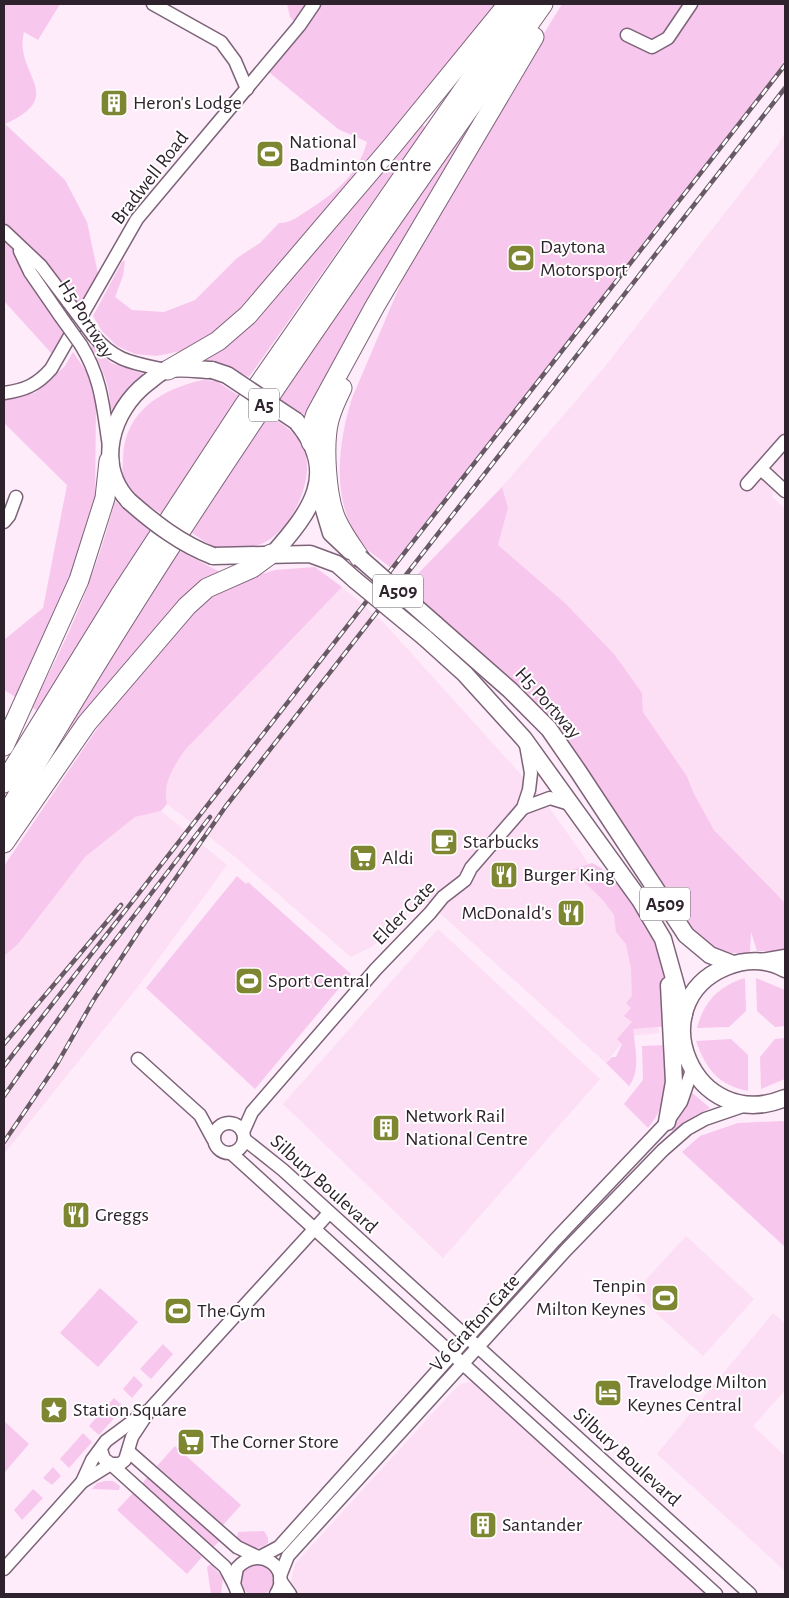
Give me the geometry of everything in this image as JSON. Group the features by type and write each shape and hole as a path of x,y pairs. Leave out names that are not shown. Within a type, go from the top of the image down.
{"highway":[{"path":"167,370 218,341 248,315 393,145 508,4"},
{"name":"A5","path":"4,783 120,595 243,407 523,4"},
{"name":"A5","path":"4,819 134,604 255,417 367,253 543,4"},
{"path":"311,442 312,426 316,414 375,306 554,4"},
{"path":"360,558 343,534 335,517 330,493 327,451 329,421 338,396 412,246"},
{"path":"4,746 79,580 105,498 109,455"},
{"path":"4,843 87,723 187,606 207,588 252,568 272,554"}],"main road":[{"path":"109,455 120,417 130,401 144,385 167,370 212,370 226,375 296,421 311,442 316,458 317,486 302,520 272,554"},
{"name":"H5 Portway","path":"109,455 115,481 129,501 194,549 213,556 298,552 322,557 337,564 464,674 524,739 640,900 663,939 670,960 679,1022 678,1051"},
{"name":"H5 Portway","path":"317,486 332,533 342,545 360,558 510,690 549,729 686,935 710,955 749,962"},
{"path":"679,1022 698,988 720,969 749,962"},
{"name":"A509","path":"749,962 785,969"},
{"path":"678,1051 703,1084 714,1094 731,1102 766,1104"},
{"path":"667,1122 678,1051"}],"street":[{"path":"153,4 221,42 235,61 247,89"},
{"name":"Bradwell Road","path":"4,393 23,390 39,382 51,369 137,219 300,26 314,4"},
{"path":"627,34 652,48 668,38 691,4"},
{"name":"H5 Portway","path":"4,231 40,266 103,348 127,362 167,370"},
{"name":"H5 Portway","path":"18,246 30,272 93,365 99,382 109,455"},
{"path":"748,484 785,441"},
{"path":"761,468 785,491"},
{"path":"4,522 9,516 16,497"},
{"name":"Elder Gate","path":"243,1135 252,1112 376,969 443,897 465,880 471,868 523,808 529,790 531,773 524,739"},
{"name":"Elder Gate","path":"523,808 550,798 573,805"},
{"path":"749,962 785,956"},
{"path":"138,1059 200,1115 220,1151 231,1153 242,1146 243,1135 226,1124 200,1115"},
{"name":"V6 Grafton Gate","path":"234,1590 237,1568 250,1558 259,1557 278,1547 431,1377 667,1122 681,1102 692,1070"},
{"name":"V6 Grafton Gate","path":"276,1594 288,1556 573,1242 677,1137 705,1119 766,1104"},
{"name":"Elder Gate","path":"226,1124 252,1112"},
{"path":"213,1139 214,1133 226,1124"},
{"name":"Silbury Boulevard","path":"243,1135 750,1594"},
{"name":"Silbury Boulevard","path":"231,1153 716,1594"},
{"path":"4,1569 82,1482 111,1464 123,1462 132,1437 151,1408 329,1213"},
{"path":"82,1482 92,1460 105,1445 151,1408"},
{"path":"105,1445 116,1438 122,1440 128,1450 237,1547 273,1564 290,1594"},
{"path":"105,1445 104,1460 111,1464 221,1564 234,1590"},
{"path":"604,1493 619,1475"},
{"path":"696,1576 711,1558"}],"shaded area":[{"path":"4,4 60,4 38,40 24,32 23,47 25,60 36,93 33,103 24,113 5,124 65,180 87,222 98,274 53,355 4,301"},
{"path":"287,4 498,4 280,267 217,335 186,350 156,356 135,354 117,346 102,331 93,316 122,262 125,260 123,276 115,297 132,310 164,312 195,300 237,258 260,243 279,223 287,222 297,217 336,190 351,174 363,154 367,142 338,129 264,68 299,26 290,17"},
{"name":"Daytona Motorsport","path":"562,4 785,4 785,63 391,568 365,547 352,527 345,510 341,491 341,453 343,434 352,398 410,262 463,166"},
{"path":"509,67 308,417 278,398"},
{"path":"422,124 425,127 249,377 227,367 201,362 233,341 324,241"},
{"path":"785,132 785,478 778,472 772,497 785,509 785,903 714,830 693,792 687,775 643,712 642,693 564,602 498,545 508,508 502,487 603,369 778,145"},
{"path":"93,345 111,363 144,374 130,385 112,410 110,410 109,393 102,370 91,347"},
{"path":"73,352 88,374 96,405 95,503 55,620 17,698 4,690 4,640 43,608 67,485 4,423 4,398 35,393 65,366"},
{"path":"202,380 216,381 241,397 165,516 138,497 125,482 122,471 125,442 130,428 148,405 172,390"},
{"path":"267,414 298,438 306,455 307,468 301,497 286,523 277,534 267,541 241,549 221,549 215,547 192,533"},
{"path":"502,487 508,508 498,545 564,602 614,654 642,693 643,712 687,776 693,792 714,830 785,903 785,951 757,951 751,932 750,953 731,953 716,948 704,940 655,890 578,771 565,733 515,685 425,606 409,583"},
{"path":"115,501 151,532 39,712 31,707 80,607 99,555"},
{"path":"178,550 222,573 75,734 67,730"},
{"path":"315,567 342,587 186,749 170,775 166,789 167,804 161,811 135,817 85,857 18,944 4,956 4,866 105,717 198,605 246,579 275,570"},
{"path":"342,587 384,623 544,800 634,928 652,973 659,1033 627,1036 606,1063 422,897 373,946 351,957 234,856 167,804 165,797 168,779 173,766 186,749"},
{"path":"161,811 227,865 137,988 4,1154 4,956 18,944 85,857 135,817"},
{"path":"592,863 603,869 614,879 635,907 652,938 662,965 665,980 669,1026 633,1029 636,1066 633,1080 629,1086 606,1063 612,1057 616,1057 622,1044 617,1039 632,1022 624,1016 631,1008 626,1003 632,996 631,968 626,944 616,932 614,915 603,900 572,870"},
{"name":"Sport Central","path":"237,876 246,884 248,882 351,974 255,1089 146,988"},
{"path":"438,929 600,1079 443,1258 283,1104"},
{"path":"745,978 746,1011 729,1027 697,1028 708,1002 720,990"},
{"path":"756,978 785,990 785,1026 775,1027 757,1011"},
{"path":"785,1038 785,1079 761,1089 760,1057 775,1039"},
{"path":"731,1039 748,1055 748,1091 729,1085 714,1074 704,1060 696,1041"},
{"path":"666,1045 667,1079 664,1099 655,1119 648,1128 624,1104 643,1080 642,1046"},
{"path":"690,1091 710,1108 696,1115 673,1132 671,1129 686,1104"},
{"path":"785,1122 785,1247 682,1152 700,1136 738,1123"},
{"path":"686,1236 754,1299 703,1356 634,1293"},
{"path":"100,1288 138,1322 98,1367 60,1333"},
{"path":"773,1313 785,1323 785,1390 753,1426 785,1456 785,1571 657,1454"},
{"path":"163,1344 173,1354 151,1379 140,1369"},
{"path":"134,1376 143,1385 132,1398 123,1389"},
{"path":"473,1381 481,1385 713,1594 296,1594 291,1583 295,1564 452,1392 461,1384"},
{"path":"114,1398 124,1407 99,1435 89,1426"},
{"path":"4,1421 29,1444 4,1473"},
{"path":"83,1433 92,1442 69,1468 60,1459"},
{"path":"175,1446 241,1505 223,1525 157,1466"},
{"path":"53,1467 61,1476 52,1485 43,1478"},
{"path":"148,1476 220,1540 213,1548 142,1484"},
{"path":"113,1481 120,1486 119,1490 92,1489 97,1483"},
{"path":"33,1489 43,1498 22,1520 14,1510"},
{"path":"133,1493 202,1557 187,1574 117,1510"},
{"path":"264,1531 268,1538 268,1543 259,1548 251,1548 237,1538 238,1532"},
{"path":"211,1564 223,1578 221,1594 211,1594 207,1567"},
{"path":"257,1564 269,1568 273,1580 269,1592 257,1596 245,1592 241,1580 245,1568"}],"railway":[{"path":"4,1066 785,65"},
{"path":"4,1142 57,1064 93,1001 141,928 226,806 785,88"},
{"path":"4,1096 100,960 210,817"},
{"path":"4,1044 121,905"}],"place":[{"name":"Heron's Lodge","path":"114,103"},
{"name":"National Badminton Centre","path":"270,154"},
{"name":"Daytona Motorsport","path":"521,258"},
{"name":"Starbucks","path":"444,842"},
{"name":"Aldi","path":"363,858"},
{"name":"Burger King","path":"504,875"},
{"name":"McDonald's","path":"571,913"},
{"name":"Sport Central","path":"249,981"},
{"name":"Network Rail National Centre","path":"386,1128"},
{"name":"Greggs","path":"76,1215"},
{"name":"Tenpin Milton Keynes","path":"665,1298"},
{"name":"The Gym","path":"178,1311"},
{"name":"Travelodge Milton Keynes Central","path":"608,1393"},
{"name":"Station Square","path":"54,1410"},
{"name":"The Corner Store","path":"191,1442"},
{"name":"Santander","path":"483,1525"}]}
